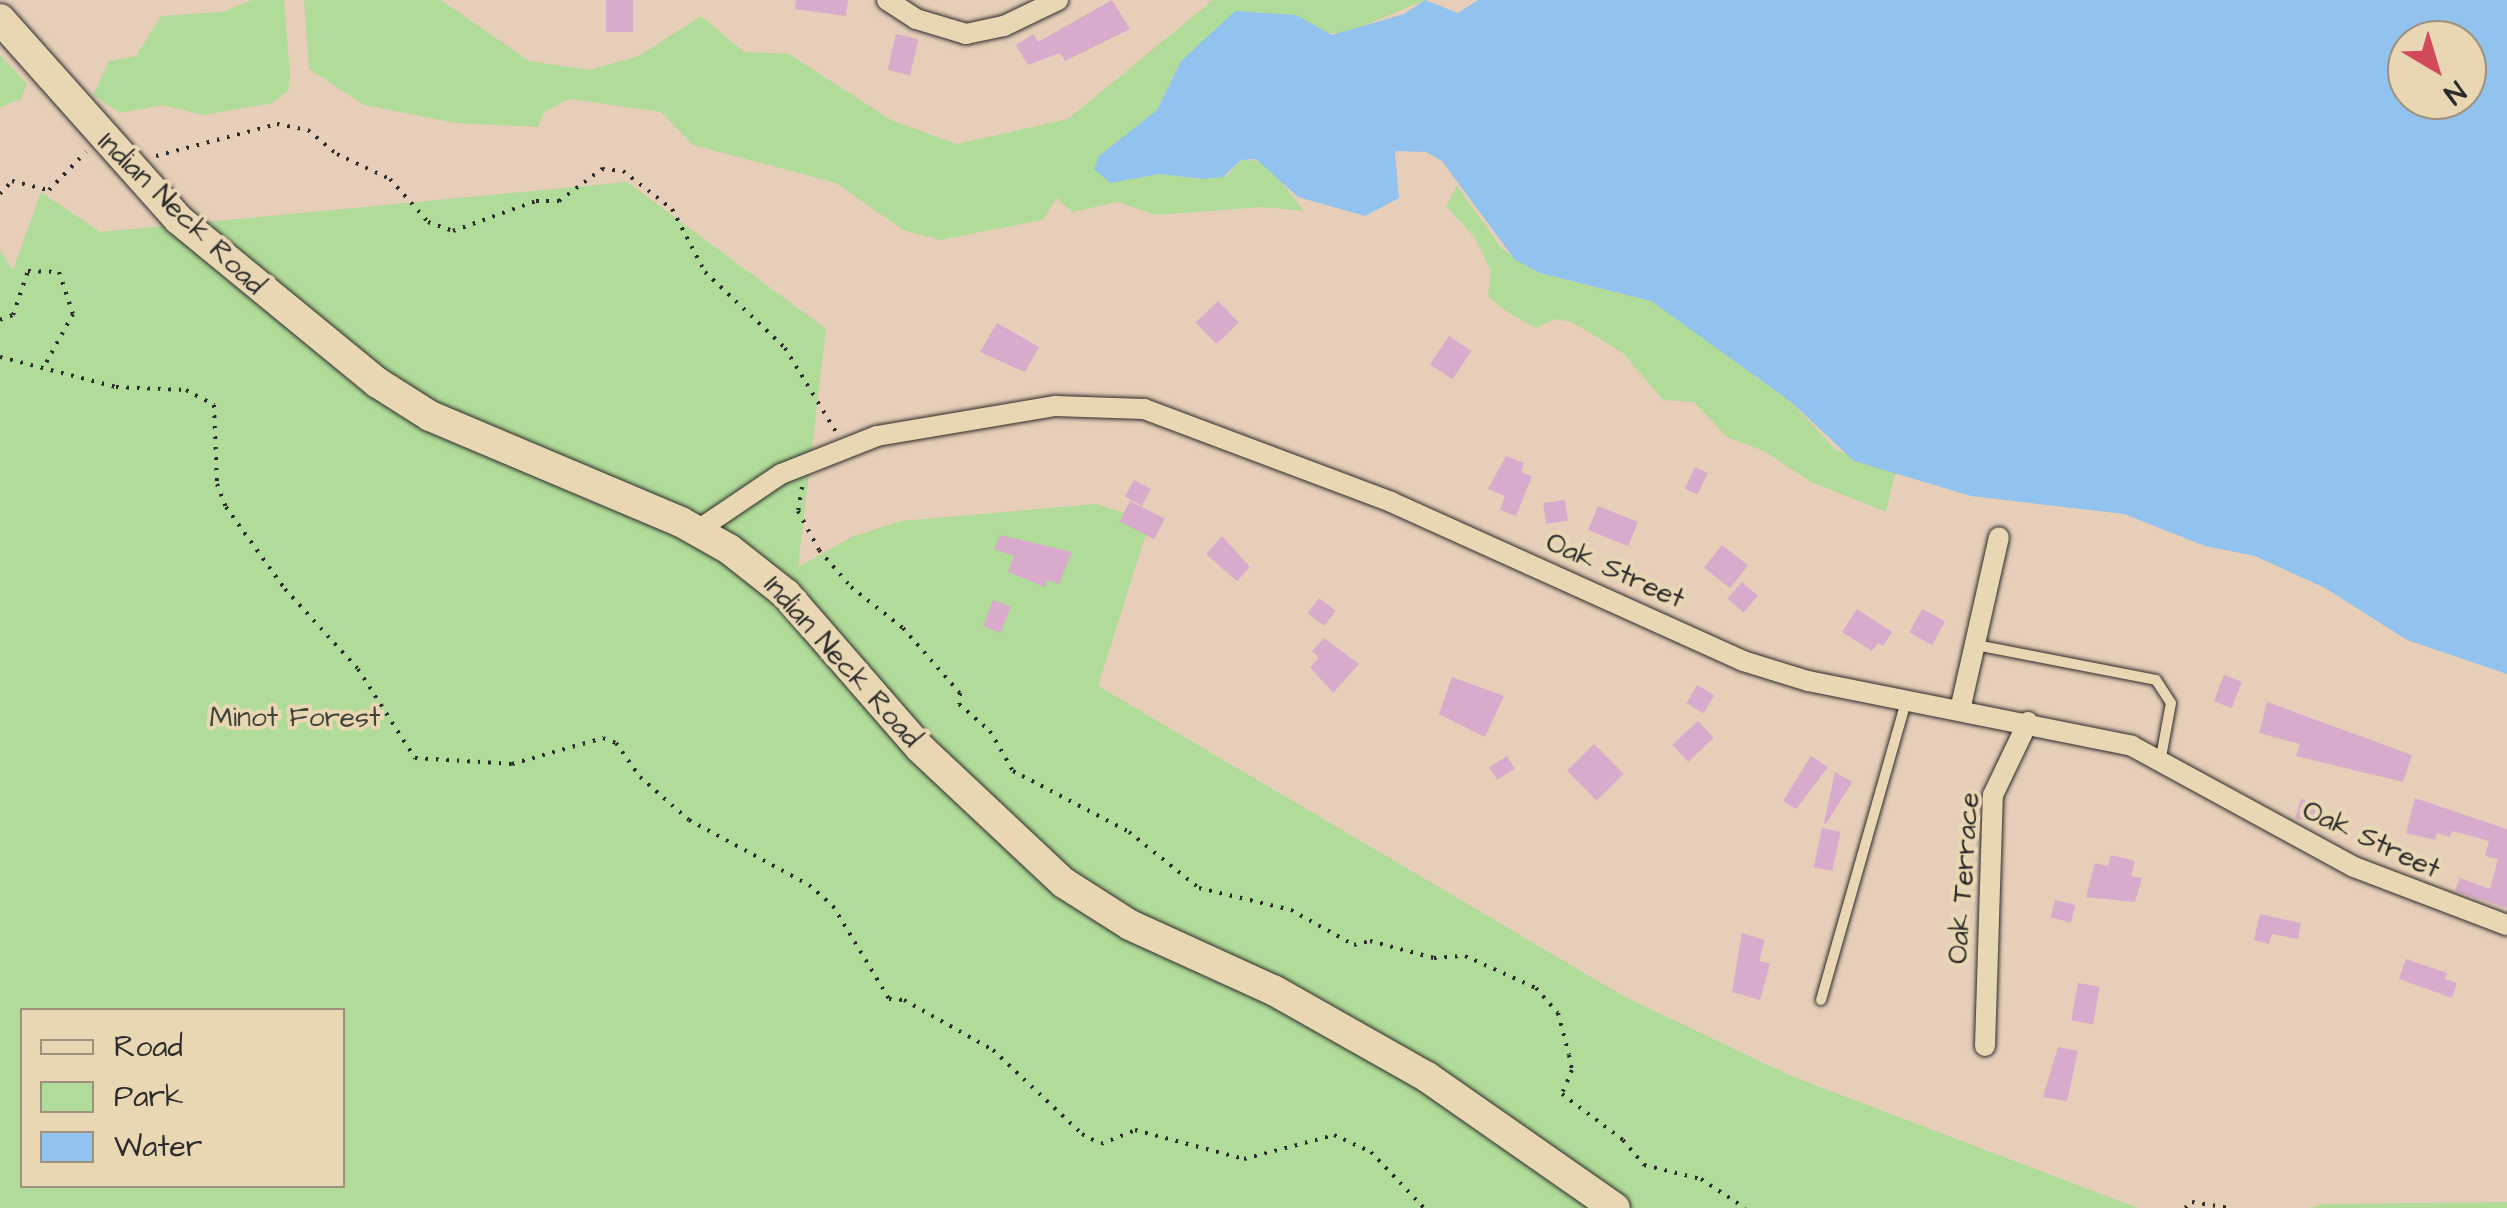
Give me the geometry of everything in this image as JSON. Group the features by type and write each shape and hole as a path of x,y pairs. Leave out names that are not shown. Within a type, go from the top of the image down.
{"street":[{"path":"887,0 916,19 966,34 1004,26 1058,0"},
{"name":"Indian Neck Road","path":"0,19 102,141 228,264 393,394 698,530 786,594 920,748 1064,883 1130,925 1275,991 1427,1076 1615,1208"},
{"name":"Oak Street","path":"698,530 766,482 840,450 910,428 1042,408 1097,404 1158,412 1473,537 1743,661 1906,701 2028,722 2161,758 2354,867 2507,925"},
{"path":"1960,710 1999,537"},
{"name":"Oak Terrace","path":"1985,1046 1993,796 2028,722"}],"lane":[{"path":"1976,645 2156,680 2171,703 2161,758"},
{"path":"1821,1000 1906,701"}],"path":[{"path":"124,164 277,124 308,130 337,154 390,179 428,222 453,231 571,196 602,169 623,171 672,209 705,272 785,348 836,432 840,450"},
{"path":"0,194 12,180 49,190 102,141"},
{"path":"0,320 13,316 28,271 59,272 73,314 44,366"},
{"path":"0,357 116,387 186,390 214,405 215,465 226,507 284,588 358,668 415,758 512,764 603,738 616,744 640,777 689,820 809,885 833,906 888,999 904,1000 993,1050 1082,1134 1101,1144 1135,1130 1154,1132 1218,1157 1244,1159 1334,1134 1371,1152 1424,1208"},
{"path":"813,478 796,500 819,550 850,588 903,628 960,693 958,704 990,731 1014,771 1129,832 1200,888 1291,910 1354,945 1370,941 1434,958 1465,956 1536,988 1558,1013 1569,1055 1572,1070 1562,1094 1623,1140 1644,1165 1700,1180 1745,1208"},
{"path":"2184,1208 2192,1202 2228,1208"}],"green space":[{"path":"252,0 284,0 290,76 288,91 272,103 204,115 162,105 120,113 93,95 109,61 136,56 161,16 222,12"},
{"path":"304,0 441,0 529,61 589,70 639,56 701,16 744,52 789,54 891,120 957,144 1068,119 1213,0 1425,0 1349,32 1321,34 1296,15 1203,41 1181,61 1157,110 1099,156 1110,182 1159,174 1203,179 1228,175 1241,160 1265,161 1304,211 1262,207 1156,215 1118,202 1072,212 1057,198 1042,220 940,240 903,230 836,183 693,145 661,112 569,99 544,112 538,127 456,123 364,105 309,69"},
{"path":"0,55 27,84 21,99 0,107"},
{"name":"Minot Forest","path":"627,182 826,329 798,567 852,537 901,521 1096,504 1150,521 1098,686 1625,997 1791,1076 2138,1208 0,1208 0,250 13,270 41,192 100,232"},
{"path":"1457,186 1502,249 1540,273 1651,301 1791,402 1836,450 1895,473 1886,512 1811,482 1764,451 1727,437 1694,402 1663,400 1623,353 1572,322 1555,319 1536,328 1507,312 1488,296 1491,271 1475,238 1446,206"},
{"path":"2507,1202 2507,1208 2311,1208 2323,1204"}],"water":[{"path":"1425,0 1458,13 1478,0 2507,0 2507,674 2407,640 2325,588 2255,556 2205,546 2124,514 1971,496 1854,461 1791,402 1651,301 1540,273 1515,260 1442,161 1426,152 1395,151 1399,198 1365,216 1298,197 1256,159 1241,160 1223,177 1203,179 1159,174 1110,183 1094,169 1099,156 1157,110 1181,61 1235,11 1296,15 1332,35 1404,14"}],"building":[{"path":"606,0 633,0 633,32 606,32"},
{"path":"796,0 848,0 846,16 795,9"},
{"path":"1112,0 1130,29 1065,61 1060,53 1028,65 1016,45 1033,34 1038,42"},
{"path":"896,34 918,39 910,75 888,70"},
{"path":"1218,301 1239,323 1217,344 1196,323"},
{"path":"997,323 1039,347 1025,372 980,352"},
{"path":"1449,336 1471,351 1452,379 1430,364"},
{"path":"1506,456 1524,463 1521,472 1532,476 1516,516 1500,510 1505,496 1488,489"},
{"path":"1695,467 1708,473 1698,495 1685,489"},
{"path":"1134,480 1151,489 1142,506 1125,497"},
{"path":"1565,500 1568,521 1546,524 1543,503"},
{"path":"1130,501 1165,519 1154,539 1120,521"},
{"path":"1598,506 1638,522 1628,546 1588,530"},
{"path":"1000,535 1072,552 1059,584 1047,580 1045,587 1008,572 1014,556 994,549"},
{"path":"1222,536 1250,567 1237,581 1206,554"},
{"path":"1722,545 1748,565 1730,588 1704,568"},
{"path":"1742,582 1758,596 1743,612 1728,599"},
{"path":"1319,598 1336,611 1324,626 1308,613"},
{"path":"993,600 1011,607 1001,633 983,626"},
{"path":"1857,609 1892,632 1883,646 1878,643 1872,651 1842,632"},
{"path":"1922,609 1945,621 1932,645 1909,633"},
{"path":"1324,638 1359,664 1333,693 1310,667 1319,658 1312,651"},
{"path":"2224,675 2242,682 2232,708 2214,701"},
{"path":"1452,677 1504,696 1485,737 1439,714"},
{"path":"1697,685 1714,695 1704,713 1686,703"},
{"path":"2267,702 2412,755 2403,782 2296,756 2300,744 2259,733"},
{"path":"1698,721 1714,738 1688,762 1672,745"},
{"path":"1594,744 1624,774 1597,801 1567,771"},
{"path":"1507,756 1515,769 1497,780 1489,767"},
{"path":"1811,756 1828,767 1796,809 1783,801"},
{"path":"1835,772 1852,782 1826,824 1824,823"},
{"path":"2415,798 2507,829 2507,908 2455,891 2460,878 2490,889 2498,859 2485,856 2489,841 2452,831 2450,837 2437,833 2435,840 2406,833"},
{"path":"2301,799 2317,804 2311,823 2295,818"},
{"path":"1822,828 1841,832 1832,871 1814,867"},
{"path":"2111,855 2135,861 2131,876 2142,878 2135,902 2086,897 2095,863 2108,866"},
{"path":"2055,900 2075,905 2071,923 2051,917"},
{"path":"2260,914 2301,923 2298,939 2272,934 2269,944 2254,940"},
{"path":"1742,933 1765,940 1759,961 1770,964 1760,1000 1732,992"},
{"path":"2406,959 2447,973 2445,979 2457,983 2452,998 2399,979"},
{"path":"2078,983 2100,987 2093,1024 2071,1020"},
{"path":"2058,1047 2078,1051 2067,1101 2043,1097"}]}
